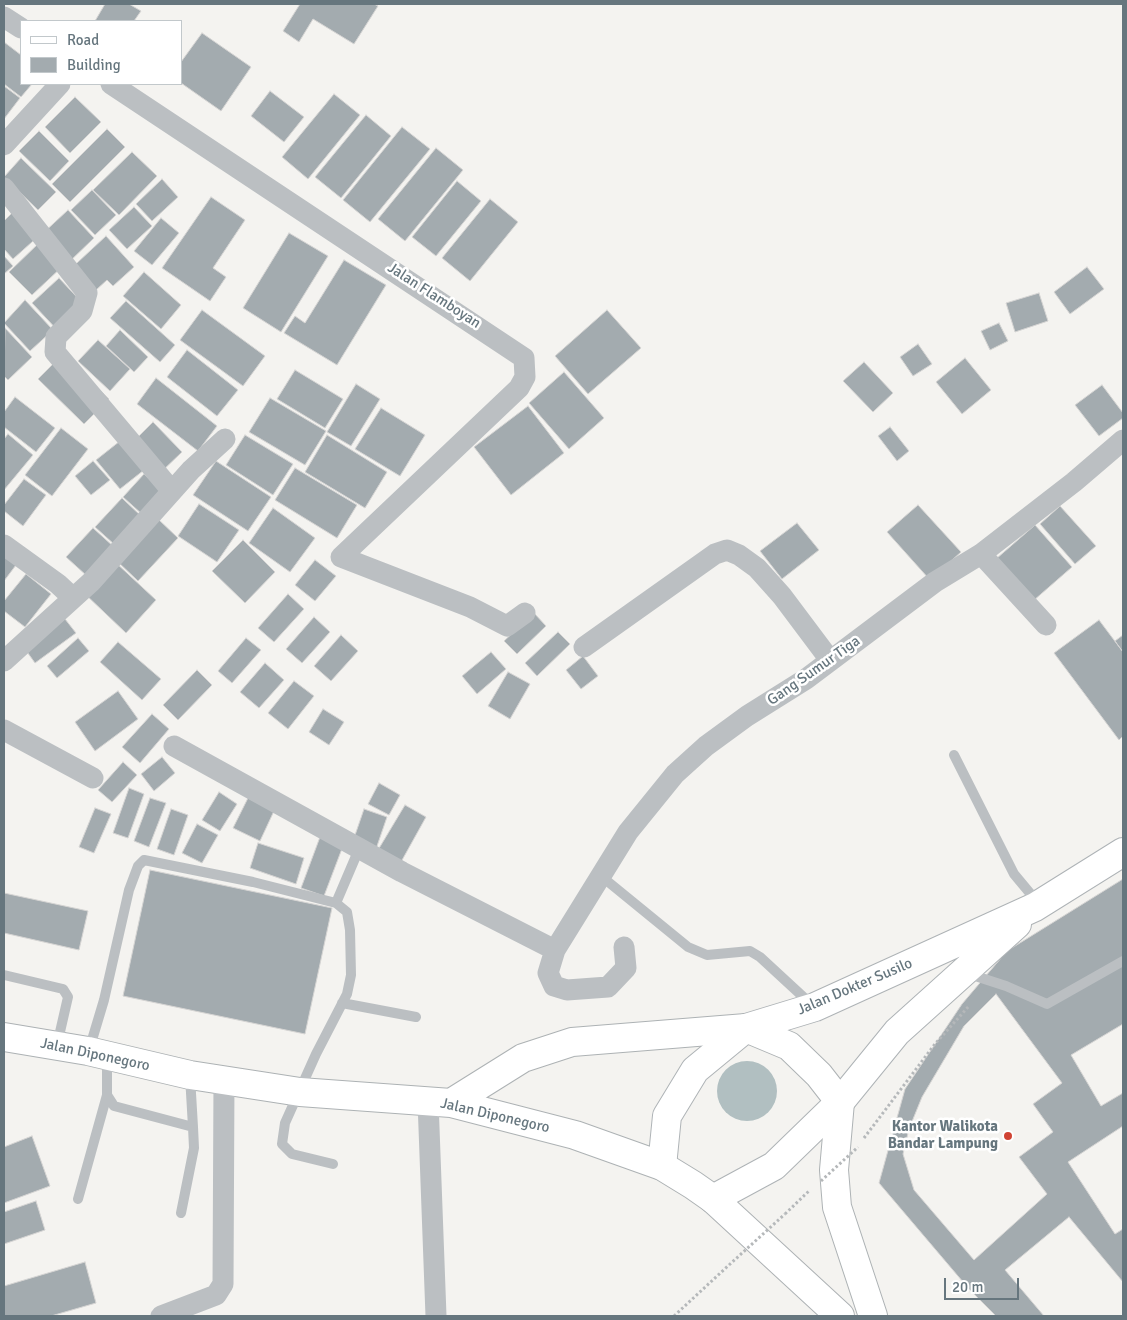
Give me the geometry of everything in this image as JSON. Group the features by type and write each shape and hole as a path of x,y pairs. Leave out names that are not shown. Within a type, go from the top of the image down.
{"main road":[{"name":"Jalan Dokter Susilo","path":"662,1166 667,1116 695,1070 746,1028 815,1007 1037,906 1123,852"},
{"name":"Jalan Dokter Susilo","path":"713,1199 774,1166 840,1102 897,1032 1037,906"},
{"path":"439,1102 523,1058 572,1042 746,1028 789,1046 819,1075 840,1102 834,1170 838,1208 873,1316"},
{"name":"Jalan Diponegoro","path":"4,1036 98,1054 190,1075 300,1092 439,1102 576,1135 662,1166 713,1199 840,1316"}],"street":[{"path":"4,17 20,27"},
{"path":"4,145 59,85"},
{"name":"Jalan Flamboyan","path":"113,85 524,358 525,377 519,388 341,556 470,607 507,626 524,613"},
{"path":"4,188 87,294 82,310 56,337 55,352 172,491"},
{"path":"4,661 96,576 191,470 225,439"},
{"name":"Gang Sumur Tiga","path":"624,947 626,968 608,987 567,990 554,986 548,973 555,950 628,832 675,774 719,736 830,660 935,582 981,554 1074,482 1123,440"},
{"path":"4,545 51,578 73,598"},
{"path":"584,647 715,554 727,550 739,555 757,568 782,596 830,660"},
{"path":"981,554 1046,626"},
{"path":"4,730 92,778"},
{"path":"174,746 359,849 555,950"},
{"path":"161,1316 216,1295 223,1284 224,1080"},
{"path":"436,1316 439,1102"}],"lane":[{"path":"954,756 1014,874 1037,906"},
{"path":"336,903 359,849"},
{"path":"193,1127 114,1106 107,1095 98,1054 104,1000 129,890 138,866 144,860 153,860 271,886 336,903 347,912 350,930 350,975 342,1003 316,1054 285,1123 282,1144 292,1154 333,1164"},
{"path":"601,876 688,947 707,955 750,951 760,957 815,1007"},
{"path":"964,973 990,981 1047,1004 1123,962"},
{"path":"4,975 63,989 68,997 56,1046"},
{"path":"342,1003 416,1018"},
{"path":"180,1213 194,1148 190,1075"},
{"path":"78,1199 107,1095"}],"path":[{"path":"674,1316 858,1147 935,1044 990,981"}],"shaded area":[{"path":"747,1061 764,1066 772,1074 777,1091 772,1108 764,1116 747,1121 730,1116 722,1108 717,1091 722,1074 730,1066"}],"building":[{"path":"105,4 129,4 141,11 135,20 96,20"},
{"path":"300,4 374,4 378,6 354,44 313,19 299,42 283,31"},
{"path":"202,33 251,67 221,111 182,84 182,61"},
{"path":"4,42 20,54 20,85 31,85 21,97 4,84"},
{"path":"4,86 20,98 4,119"},
{"path":"270,91 304,117 284,142 251,116"},
{"path":"334,94 360,115 308,179 282,157"},
{"path":"75,97 101,122 70,153 45,127"},
{"path":"366,115 391,136 341,198 315,177"},
{"path":"402,127 430,149 370,222 343,200"},
{"path":"107,129 125,147 70,202 52,184"},
{"path":"39,131 69,161 50,181 19,151"},
{"path":"436,148 463,170 405,241 378,219"},
{"path":"132,152 157,176 119,215 93,190"},
{"path":"21,158 56,192 38,210 4,177"},
{"path":"162,179 178,197 152,221 136,204"},
{"path":"457,181 481,201 436,256 412,237"},
{"path":"92,190 116,215 95,235 71,210"},
{"path":"211,197 245,220 213,268 226,277 210,301 162,268"},
{"path":"490,199 518,222 470,281 442,258"},
{"path":"18,207 42,233 13,259 4,249 4,221"},
{"path":"134,207 152,226 127,249 109,230"},
{"path":"68,210 94,238 67,264 40,236"},
{"path":"161,218 179,233 152,265 134,251"},
{"path":"289,233 328,256 281,332 243,308"},
{"path":"106,236 134,267 113,286 107,280 85,300 63,276"},
{"path":"41,241 64,265 32,295 9,272"},
{"path":"4,256 13,266 4,274"},
{"path":"344,260 386,285 337,365 284,333 295,316 305,323"},
{"path":"1087,267 1104,289 1070,314 1054,292"},
{"path":"144,272 181,305 161,329 123,296"},
{"path":"59,278 87,308 60,333 32,303"},
{"path":"1039,293 1048,321 1015,332 1006,303"},
{"path":"25,300 53,330 30,351 4,323"},
{"path":"126,301 175,345 160,362 110,318"},
{"path":"202,310 265,356 243,386 180,340"},
{"path":"607,310 641,348 588,394 555,356"},
{"path":"999,323 1008,341 990,350 981,331"},
{"path":"5,328 32,357 8,380 4,376"},
{"path":"120,330 148,357 134,372 106,346"},
{"path":"98,340 130,369 110,391 78,361"},
{"path":"918,344 932,364 913,376 900,357"},
{"path":"187,350 238,390 217,416 167,377"},
{"path":"63,354 109,399 84,424 38,379"},
{"path":"965,358 991,390 962,414 936,382"},
{"path":"864,362 893,393 873,412 843,381"},
{"path":"295,370 343,399 325,428 277,399"},
{"path":"564,372 604,418 569,449 529,403"},
{"path":"156,378 217,426 198,451 137,404"},
{"path":"356,384 380,399 351,446 327,432"},
{"path":"1102,385 1123,413 1123,418 1099,436 1075,405"},
{"path":"15,397 55,428 36,452 4,427 4,412"},
{"path":"270,398 326,431 305,465 249,432"},
{"path":"528,406 564,453 511,495 474,447"},
{"path":"381,408 425,435 400,476 355,449"},
{"path":"153,422 182,452 158,475 130,445"},
{"path":"890,427 909,451 897,461 878,436"},
{"path":"61,428 88,449 52,496 25,475"},
{"path":"8,434 33,455 4,490 4,439"},
{"path":"245,435 293,464 273,495 226,465"},
{"path":"327,435 387,472 365,508 305,472"},
{"path":"120,441 144,470 120,489 96,460"},
{"path":"93,461 110,480 91,495 75,476"},
{"path":"216,461 271,497 248,531 193,495"},
{"path":"295,468 357,505 337,538 275,500"},
{"path":"144,474 165,493 143,515 123,497"},
{"path":"24,479 46,495 23,526 4,511 4,505"},
{"path":"122,498 142,517 115,545 95,527"},
{"path":"199,504 239,530 217,562 178,536"},
{"path":"918,505 961,552 930,580 887,532"},
{"path":"1060,506 1096,546 1075,564 1040,524"},
{"path":"273,508 315,538 290,572 249,543"},
{"path":"157,518 178,538 138,581 117,561"},
{"path":"797,523 819,550 782,579 760,551"},
{"path":"1035,525 1072,567 1033,601 996,559"},
{"path":"93,528 114,547 87,576 66,557"},
{"path":"243,540 275,572 245,603 212,571"},
{"path":"4,549 19,561 4,581"},
{"path":"315,560 336,576 315,601 295,585"},
{"path":"114,561 156,600 126,633 84,593"},
{"path":"26,574 51,594 25,627 4,611 4,601"},
{"path":"288,594 304,609 274,642 258,628"},
{"path":"534,613 546,626 517,654 504,641"},
{"path":"314,617 330,632 302,663 286,649"},
{"path":"65,619 76,633 35,663 25,649"},
{"path":"1099,620 1123,652 1123,736 1119,740 1054,653"},
{"path":"558,632 570,644 537,676 525,663"},
{"path":"341,635 358,651 331,681 314,666"},
{"path":"1123,635 1123,652 1115,641"},
{"path":"78,638 89,651 57,678 47,666"},
{"path":"246,638 261,650 232,683 218,671"},
{"path":"118,642 161,679 142,700 100,662"},
{"path":"491,652 506,669 477,694 462,676"},
{"path":"583,656 598,676 581,689 566,670"},
{"path":"265,663 284,680 259,708 240,692"},
{"path":"197,670 212,685 178,720 163,705"},
{"path":"508,672 530,684 510,719 488,706"},
{"path":"294,681 314,696 288,729 268,713"},
{"path":"118,691 138,719 95,751 75,722"},
{"path":"323,709 344,722 329,745 309,732"},
{"path":"152,714 169,729 140,763 122,747"},
{"path":"162,757 175,773 154,791 141,774"},
{"path":"123,762 137,775 112,802 98,790"},
{"path":"379,783 400,795 389,815 368,804"},
{"path":"129,788 144,794 128,838 113,833"},
{"path":"219,792 237,804 220,831 202,820"},
{"path":"150,798 166,803 149,847 134,841"},
{"path":"248,798 274,811 260,841 233,828"},
{"path":"405,805 426,817 401,862 378,850"},
{"path":"95,808 111,814 94,853 79,847"},
{"path":"171,809 188,815 174,855 157,849"},
{"path":"364,809 387,817 376,849 353,841"},
{"path":"197,824 218,835 202,863 182,853"},
{"path":"320,837 343,846 324,896 301,888"},
{"path":"258,843 304,858 296,884 250,868"},
{"path":"150,870 332,908 305,1034 123,996"},
{"name":"Kantor Walikota Bandar Lampung","path":"1123,879 1123,1316 996,1316 969,1289 879,1183 905,1089 962,1004 1007,951"},
{"path":"4,893 88,911 79,950 4,933"},
{"path":"996,994 1062,1083 1033,1104 1053,1132 1019,1157 1047,1194 974,1260 914,1190 903,1154 909,1129 922,1097 964,1026"},
{"path":"1123,1024 1123,1093 1101,1106 1071,1055"},
{"path":"1123,1126 1123,1229 1115,1234 1068,1162"},
{"path":"32,1136 50,1186 4,1203 4,1147"},
{"path":"36,1201 45,1230 4,1244 4,1212"},
{"path":"1069,1217 1123,1282 1123,1316 1044,1316 1005,1270"},
{"path":"85,1262 96,1303 51,1316 4,1316 4,1286"}],"place":[{"name":"Kantor Walikota Bandar Lampung","path":"1008,1136"}]}
